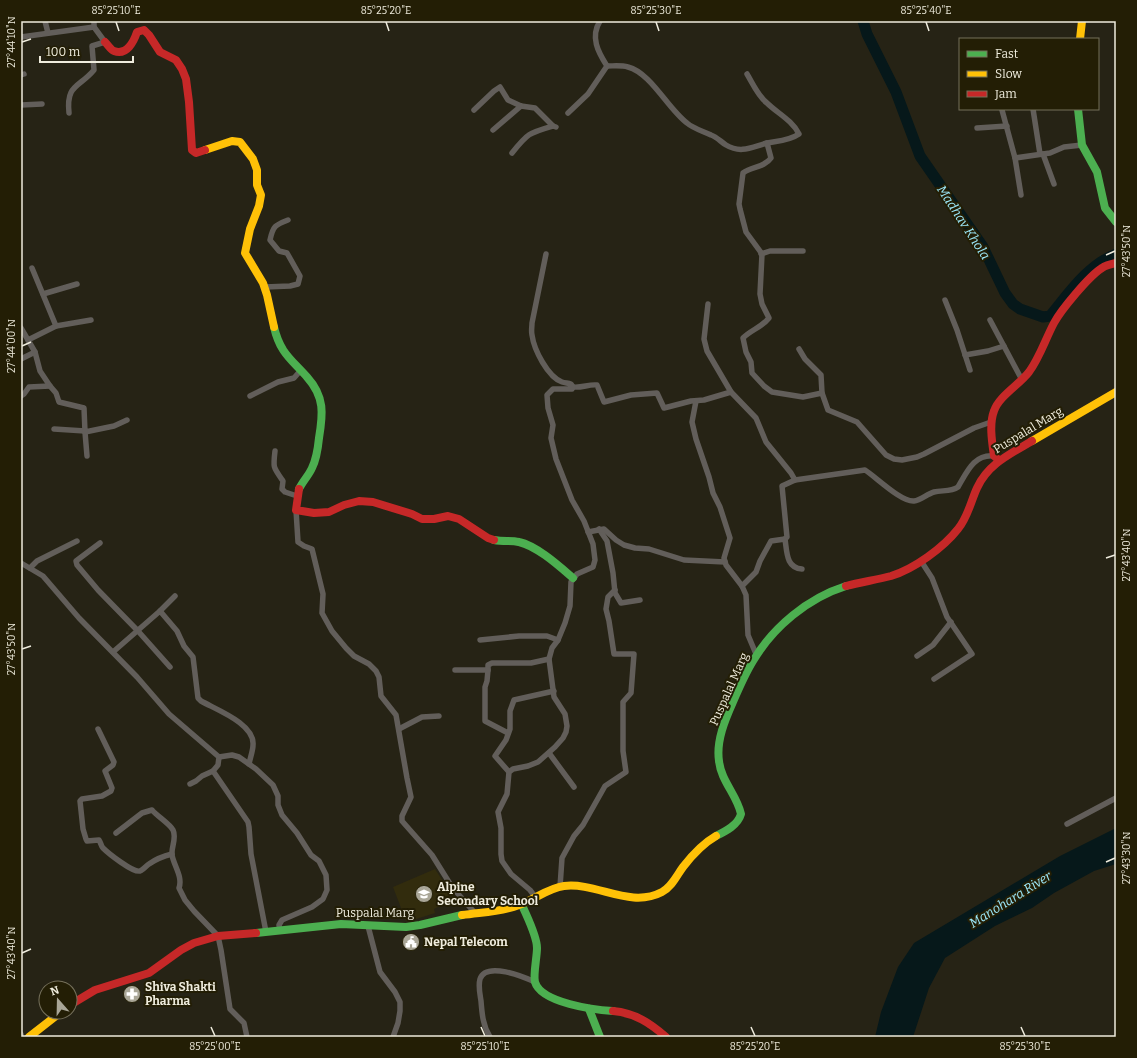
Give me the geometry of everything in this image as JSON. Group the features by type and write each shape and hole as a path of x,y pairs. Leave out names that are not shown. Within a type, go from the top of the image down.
{"street":[{"path":"45,21 48,34"},
{"path":"600,21 595,36 596,46 607,66"},
{"path":"1080,38 1082,21"},
{"path":"21,37 48,34 94,24 105,42 112,50 116,52 129,48 133,43 137,32 144,30 148,33 160,52 163,55 174,58 182,68 189,104 191,146 194,152 196,153 236,141 244,146 253,160 257,170 257,185 260,190 260,200 250,229 245,253 259,272 265,287 278,344 287,357 312,381 316,388 323,412 315,462 302,482 297,496 296,510 298,542 300,545 312,550 322,586 322,613 332,631 354,656 369,664 376,671 379,677 381,696 396,715 411,797 402,816 402,821 432,855 452,887 475,913"},
{"path":"69,113 68,100 72,90 94,70 92,46 105,42"},
{"path":"607,66 622,65 635,69 649,81 686,122 694,128 713,135 727,146 743,150 784,140 799,134 786,119 766,103 759,95 747,74"},
{"path":"568,113 588,94 607,66"},
{"path":"474,110 500,87 508,100 521,106 535,108 554,127 535,131 525,136 512,153"},
{"path":"21,105 42,104"},
{"path":"493,130 521,106"},
{"path":"1002,110 1015,158 1022,195"},
{"path":"1033,110 1042,154 1054,184"},
{"path":"1078,110 1082,146 1099,177 1102,201 1105,208 1116,222"},
{"path":"977,128 1007,126"},
{"path":"767,143 771,158 766,164 747,170 743,173 739,204 746,232 761,254 760,294 762,304 769,318 743,338 746,352 752,362 752,373 772,392 803,397 822,393"},
{"path":"1015,158 1050,153 1064,147 1082,146"},
{"path":"265,287 290,286 298,284 300,276 287,253 279,251 270,240 272,231 276,224 288,220"},
{"path":"761,254 770,252 803,251"},
{"path":"546,254 532,323 532,334 534,342 547,370 554,378 571,384 573,387 581,388 594,384 597,385 604,402 633,394 657,393 664,408 704,400 731,392"},
{"path":"802,569 794,567 790,563 785,539 787,537 782,486 795,480 865,470 884,486 912,501 932,493 954,490 958,488 973,463 980,457 997,458 991,422 994,410 999,402 1022,380 1041,352 1054,322 1093,274 1103,267 1116,262"},
{"path":"32,268 56,326"},
{"path":"43,294 77,284"},
{"path":"945,300 958,330 970,370"},
{"path":"708,304 704,340 707,352 731,392 756,418 766,442 795,480"},
{"path":"28,340 56,326 91,320"},
{"path":"990,320 1022,380"},
{"path":"21,328 35,352 40,371 56,393 59,402 84,408 87,456"},
{"path":"965,355 988,351 1004,346"},
{"path":"799,348 805,360 821,375 822,393 828,410 857,422 864,428 881,450 886,455 894,459 902,460 917,457 974,428 991,422"},
{"path":"21,359 35,352"},
{"path":"250,396 278,382 294,378 301,370"},
{"path":"21,396 29,387 50,386"},
{"path":"509,772 513,769 538,762 563,738 567,726 565,714 554,697 549,659 552,648 558,640 565,623 570,606 571,582 577,574 593,567 595,560 593,544 584,521 572,500 556,459 551,438 553,426 546,400 547,395 553,389 568,390 572,389 573,387"},
{"name":"Puspalal Marg","path":"78,1000 98,989 154,970 191,944 218,936 339,924 368,926 416,926 475,913 494,911 522,905 560,887 575,886 623,896 655,896 668,888 689,859 701,846 738,822 740,819 741,813 721,770 718,757 720,742 726,719 756,654 772,636 786,622 835,590 849,585 886,578 902,573 913,567 951,538 962,526 978,484 997,458 1116,392"},
{"path":"696,401 692,422 713,493 720,507 730,538 724,558 726,565 742,586 746,595 748,635 756,654"},
{"path":"54,429 85,431 114,426 127,420"},
{"path":"276,451 273,466 283,481 282,489 285,492 297,496"},
{"path":"296,510 329,512 344,505 359,501 373,502 412,514 422,519 434,519 448,516 459,519 488,538 503,542 519,542 541,552 573,578"},
{"path":"599,529 607,541 614,574 615,593 621,603 640,600"},
{"path":"588,532 604,529 624,545 635,548 649,549 684,560 725,562"},
{"path":"742,586 756,572 771,541 785,539"},
{"path":"30,568 37,562 77,541"},
{"path":"100,542 76,561 77,565 98,590 138,631 170,667"},
{"path":"921,561 932,578 947,617 972,654 934,679"},
{"path":"21,563 43,576 79,618 138,677 169,714 218,757 218,765 213,771 190,784"},
{"path":"560,887 562,858 574,836 583,825 605,786 626,772 623,751 623,702 631,692 634,654 614,654 606,609 608,597 615,590"},
{"path":"113,652 175,596"},
{"path":"160,611 177,631 184,646 193,657 198,698 244,726 252,734 253,745 249,764"},
{"path":"917,656 933,645 951,622"},
{"path":"480,640 519,636 548,636 558,640"},
{"path":"508,733 485,721 485,687 488,665 492,663 531,663 549,659"},
{"path":"455,670 488,670"},
{"path":"536,898 530,890 511,874 502,862 501,828 498,812 506,794 509,772 495,756 506,740 510,729 510,711 514,700 554,691"},
{"path":"399,729 422,717 439,716"},
{"path":"98,729 114,762 113,765 105,771 112,788 111,791 102,796 82,799 80,801 83,829 86,840 99,840 107,851 131,869 137,871 141,871 159,858 172,854"},
{"path":"549,752 574,787"},
{"path":"218,757 232,755 239,757 273,785 278,796 278,806 282,815 297,833 311,855 318,861 326,876 327,890 323,899 312,907 282,920 279,925 280,931"},
{"path":"213,771 248,822 251,854 266,932"},
{"path":"1067,824 1116,798"},
{"path":"116,833 142,813 152,810 172,827 174,833 172,854 181,883 179,888 185,900 218,936 222,950 230,1009 244,1023 247,1037"},
{"path":"522,905 537,947 536,986 549,995 570,1004 589,1009 629,1013 656,1028 666,1037"},
{"path":"368,926 380,972 395,992 400,1002 398,1023 393,1037"},
{"path":"490,1037 484,1024 481,1009 480,978 492,971 516,974 535,982"},
{"path":"589,1009 600,1037"},
{"path":"29,1037 51,1020"}],"shaded area":[{"name":"Alpine Secondary School","path":"435,869 452,895 448,899 439,903 440,906 434,909 435,913 406,921 393,887"}],"water":[{"name":"Manohara River","path":"1116,828 1116,864 1094,871 1054,893 1032,908 995,926 945,958 929,988 913,1037 875,1037 881,1012 898,967 914,943 1060,856"}],"waterway":[{"name":"Madhav Khola","path":"863,21 867,34 896,92 920,156 983,247 1005,293 1013,304 1020,309 1043,317 1050,316 1088,272 1106,259 1116,254"}],"traffic: fast":[{"path":"1078,110 1082,145 1097,172 1105,208 1116,222"},
{"path":"274,327 276,336 283,350 313,384 320,399 322,413 318,449 311,471 299,489"},
{"path":"494,540 516,541 526,544 548,557 573,578"},
{"path":"716,836 728,830 737,821 741,814 720,768 718,753 724,723 747,671 761,649 781,625 805,606 818,598 846,586"},
{"path":"522,905 537,943 535,982 539,989 547,995 570,1004 613,1011"},
{"path":"256,933 341,924 406,927 462,915"},
{"path":"589,1009 600,1037"}],"traffic: slow":[{"path":"1080,38 1082,21"},
{"path":"205,150 232,141 240,142 253,159 257,170 257,185 261,195 259,206 250,229 245,253 263,283 274,327"},
{"path":"1032,441 1116,392"},
{"path":"462,915 512,907 525,903 552,889 564,886 589,888 626,897 638,898 650,896 666,890 694,854 706,842 716,836"},
{"path":"29,1037 51,1020"}],"traffic: jam":[{"path":"105,42 111,49 119,52 123,51 126,50 132,43 137,32 144,30 160,52 176,60 186,79 192,150 196,153 205,150"},
{"path":"999,460 994,456 991,433 992,416 1000,400 1029,372 1054,323 1076,294 1096,272 1105,266 1116,263"},
{"path":"846,586 900,573 928,557 952,536 961,524 967,514 977,488 987,472 1000,460 1032,441"},
{"path":"299,489 296,510 314,513 329,512 344,505 359,501 373,502 412,514 422,519 434,519 448,516 459,519 488,538 494,540"},
{"path":"78,1000 95,990 149,973 181,950 194,943 218,936 256,933"},
{"path":"613,1011 635,1016 654,1027 666,1037"}],"place":[{"name":"Alpine Secondary School","path":"424,894"},
{"name":"Nepal Telecom","path":"411,942"},
{"name":"Shiva Shakti Pharma","path":"132,994"}]}
